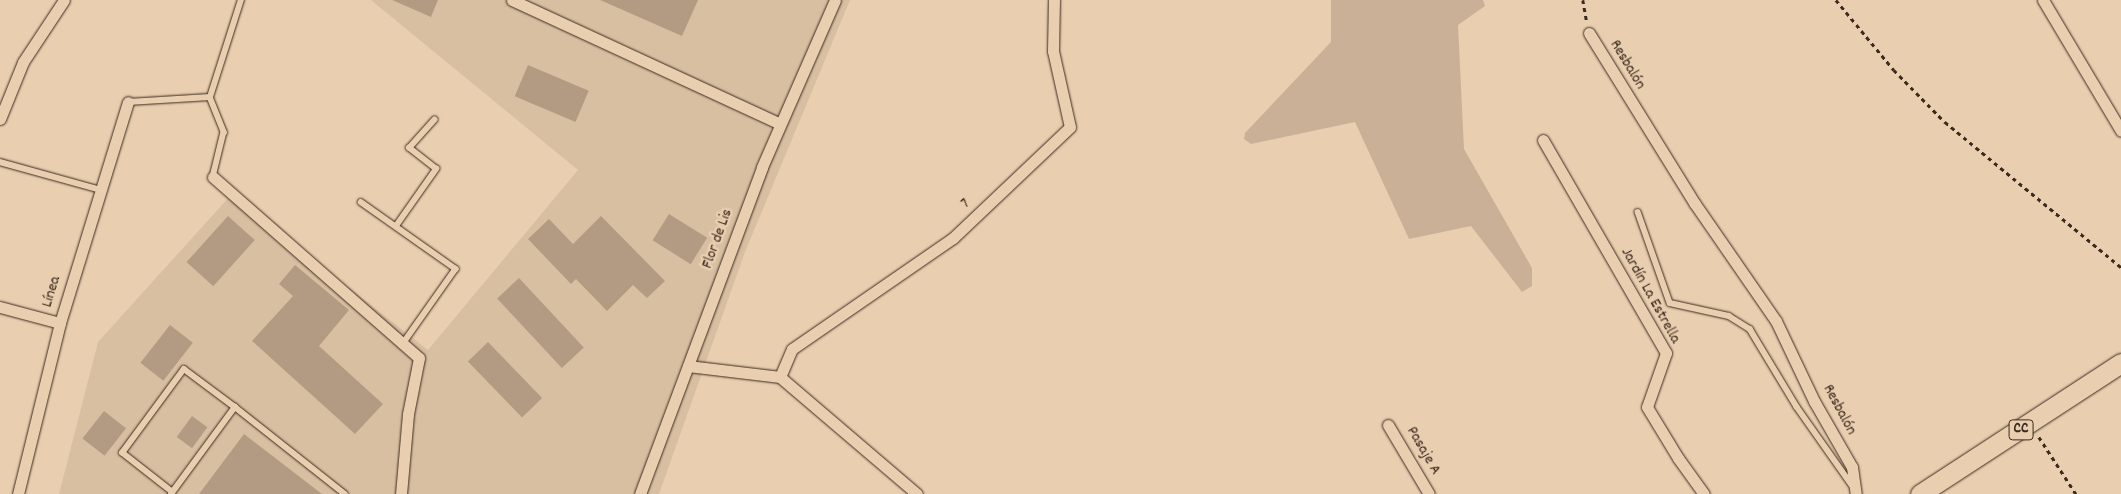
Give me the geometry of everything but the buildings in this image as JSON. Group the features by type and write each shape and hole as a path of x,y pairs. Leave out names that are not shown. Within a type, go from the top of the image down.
{"main road":[{"name":"CC","path":"1920,494 2121,363"}],"street":[{"path":"0,119 23,62 64,0"},
{"path":"514,0 780,124"},
{"name":"Flor de Lis","path":"640,494 780,124 835,0"},
{"name":"7","path":"780,377 792,349 953,238 1070,127 1053,51 1054,0"},
{"path":"2044,0 2121,130"},
{"name":"Resbalón","path":"1589,33 1695,204 1776,321 1814,401 1852,466 1855,492"},
{"name":"Línea","path":"18,494 60,323 128,102"},
{"name":"Jardín La Estrella","path":"1543,140 1666,353 1647,407 1678,458 1704,494"},
{"path":"213,177 418,358 408,414 401,494"},
{"path":"0,307 60,323"},
{"path":"688,366 780,377 917,494"},
{"name":"Pasaje A","path":"1388,425 1429,494"}],"lane":[{"path":"213,177 224,132 210,97 241,0"},
{"path":"128,102 210,97"},
{"path":"396,226 436,169 409,148 434,120"},
{"path":"0,162 101,190"},
{"path":"362,202 456,269 403,344"},
{"name":"Resbalón","path":"1638,212 1670,303 1729,316 1750,329 1797,407 1855,492"},
{"path":"235,407 171,493 122,453 184,369 235,407 345,494"}],"path":[{"path":"1583,0 1589,33"},
{"path":"1836,0 1894,70 1945,122 2121,267"},
{"path":"2030,424 2076,494"}],"shaded area":[{"path":"371,0 850,0 745,252 659,494 59,494 98,342 231,195 428,350 578,170"},
{"path":"1331,0 1483,0 1485,6 1458,25 1464,149 1532,268 1532,286 1522,292 1471,226 1409,239 1355,122 1251,144 1244,139 1245,133 1331,42"}]}
